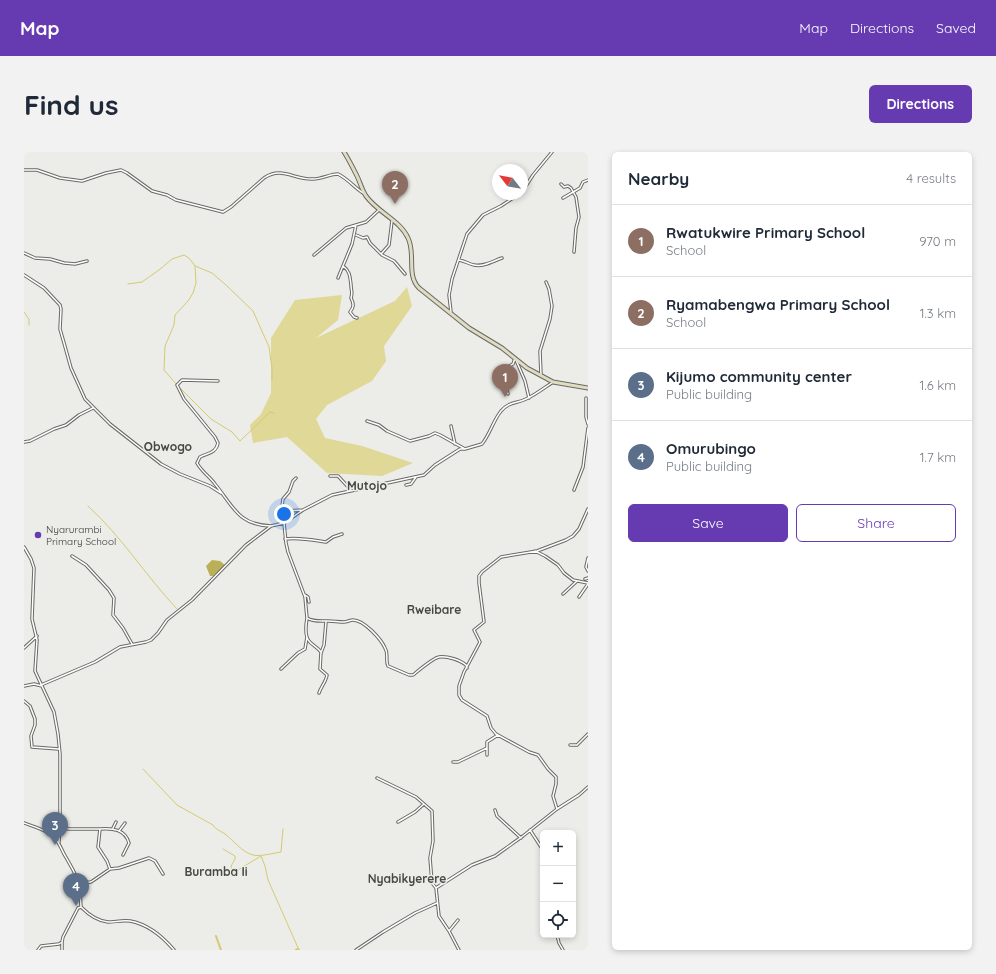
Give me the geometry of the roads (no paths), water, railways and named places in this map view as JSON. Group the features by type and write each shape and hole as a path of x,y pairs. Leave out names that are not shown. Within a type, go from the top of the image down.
{"street":[{"path":"344,152 365,194"},
{"path":"528,183 552,152"},
{"path":"24,170 37,170 60,178 82,181 121,170 152,191 167,195 176,200 223,212 232,207 269,174 278,172 314,179 338,174 365,194 379,210 394,220 405,233 411,244 413,282 418,288 475,332 502,348 526,368 553,382 588,388"},
{"path":"563,198 580,188 583,182 588,180"},
{"path":"561,184 564,187 570,187 576,199 579,221 576,228 574,252"},
{"path":"451,314 449,295 453,275 467,234 483,215 510,200"},
{"path":"314,255 346,228 366,222 379,210"},
{"path":"381,254 389,245 392,222 394,220"},
{"path":"338,278 352,244 356,225"},
{"path":"356,235 363,238 367,237 370,243 381,254 387,259 394,261 406,274"},
{"path":"24,253 35,258 50,259 64,263 75,264 87,261"},
{"path":"459,260 477,266 502,258"},
{"path":"343,266 350,275 353,292 351,298 354,306 350,312 357,318"},
{"path":"24,275 44,288 60,306 60,329 68,358 83,395 112,426 161,464 180,474 210,486 221,493"},
{"path":"541,376 540,350 550,319 552,306 549,289 546,282"},
{"path":"508,394 502,370 513,364 515,358"},
{"path":"515,358 520,367 529,398"},
{"path":"218,381 182,380 177,383 176,386 184,399 218,440 216,449 211,453 200,457 197,463 199,467 216,484 234,511 248,521 259,526 271,526 284,523 303,510 332,495 427,474 435,465 460,449 482,444 499,414 506,407 514,402 529,398 553,382"},
{"path":"586,398 586,417 588,424"},
{"path":"24,442 30,441 54,429 66,425 79,415 94,407"},
{"path":"367,421 379,425 388,431 410,441 435,433 465,449"},
{"path":"451,426 455,444"},
{"path":"574,490 583,467 588,428"},
{"path":"330,476 338,476 351,490"},
{"path":"406,485 411,484 416,477"},
{"path":"296,478 293,481 289,492 283,499 282,506 286,511 303,510"},
{"path":"557,809 553,796 556,784 555,775 548,769 538,755 529,752 498,735 491,728 489,719 485,715 465,702 459,694 459,686 480,642 474,632 474,628 484,622 479,583 480,575 501,557 534,551 566,540 573,536 582,524 588,509"},
{"path":"281,669 298,653 305,649 307,618 305,595 288,552 284,523"},
{"path":"24,686 34,684 42,686 95,662 120,647 146,642 154,637 167,620 192,600 246,545 271,526"},
{"path":"285,539 310,539 326,542 342,534"},
{"path":"24,547 33,564 32,619 38,646 35,671 54,712 60,749 59,842"},
{"path":"534,551 545,556 558,565 567,576 588,584 579,598"},
{"path":"72,556 86,564 109,590 114,598 113,614 124,628 132,644"},
{"path":"588,558 586,567 588,571"},
{"path":"563,594 577,581"},
{"path":"305,595 308,597 309,602"},
{"path":"307,618 313,620 343,622 355,620 363,624 384,645 387,652 388,666 409,675 412,675 434,659 441,657 462,662 467,668"},
{"path":"320,693 327,677 327,675 320,669 321,653 323,649 327,621"},
{"path":"24,648 37,636"},
{"path":"306,637 310,642 317,646 321,653"},
{"path":"24,701 30,706 35,719 35,725 31,736 32,747 60,749"},
{"path":"570,745 577,745 588,734"},
{"path":"487,755 487,742 498,735"},
{"path":"453,762 464,760 487,748"},
{"path":"377,778 416,797 432,812 433,842 430,858 432,883 436,888 439,916 459,950"},
{"path":"436,888 472,865 495,856 521,838 557,809 588,788"},
{"path":"398,822 415,812 424,804"},
{"path":"495,810 496,816 521,838"},
{"path":"60,821 68,829 113,828 119,831 129,842 123,855"},
{"path":"113,828 116,822"},
{"path":"24,823 50,834 59,842 75,871 79,883 81,907 91,916 107,922 128,921 145,927 166,941 174,950"},
{"path":"119,831 124,823"},
{"path":"100,829 98,847 110,869"},
{"path":"530,830 540,845"},
{"path":"79,883 85,881 91,882 110,869 119,868 149,858 155,861 163,874"},
{"path":"356,950 415,913 437,903"},
{"path":"62,950 62,942 69,924 78,908 81,907"},
{"path":"449,931 458,920"},
{"path":"558,938 563,950"},
{"path":"38,950 40,946 59,944 62,942"}],"waterway":[{"path":"128,284 142,282 172,259 184,255 189,258 195,266 212,273 253,311 269,347 272,380"},
{"path":"195,266 196,283 193,293 175,315 174,325 165,346 164,370 211,419 232,432 240,441 270,412 274,413"},
{"path":"24,312 29,319 29,325"},
{"path":"88,506 112,531 177,609"},
{"path":"143,769 177,805 213,825 249,854 259,856 281,852 283,829"},
{"path":"223,849 235,856 231,866 233,873 261,856 268,880 299,950"},
{"path":"216,936 221,950"}],"place":[{"name":"Ryamabengwa Primary School","path":"395,204"},
{"name":"Rwatukwire Primary School","path":"505,397"},
{"name":"Nyarurambi Primary School","path":"38,535"},
{"name":"Kijumo community center","path":"55,845"},
{"name":"Omurubingo","path":"76,906"}],"district":[{"name":"Obwogo","path":"168,446"},
{"name":"Mutojo","path":"367,485"},
{"name":"Rweibare","path":"434,609"},
{"name":"Buramba Ii","path":"216,871"},
{"name":"Nyabikyerere","path":"407,878"}]}
